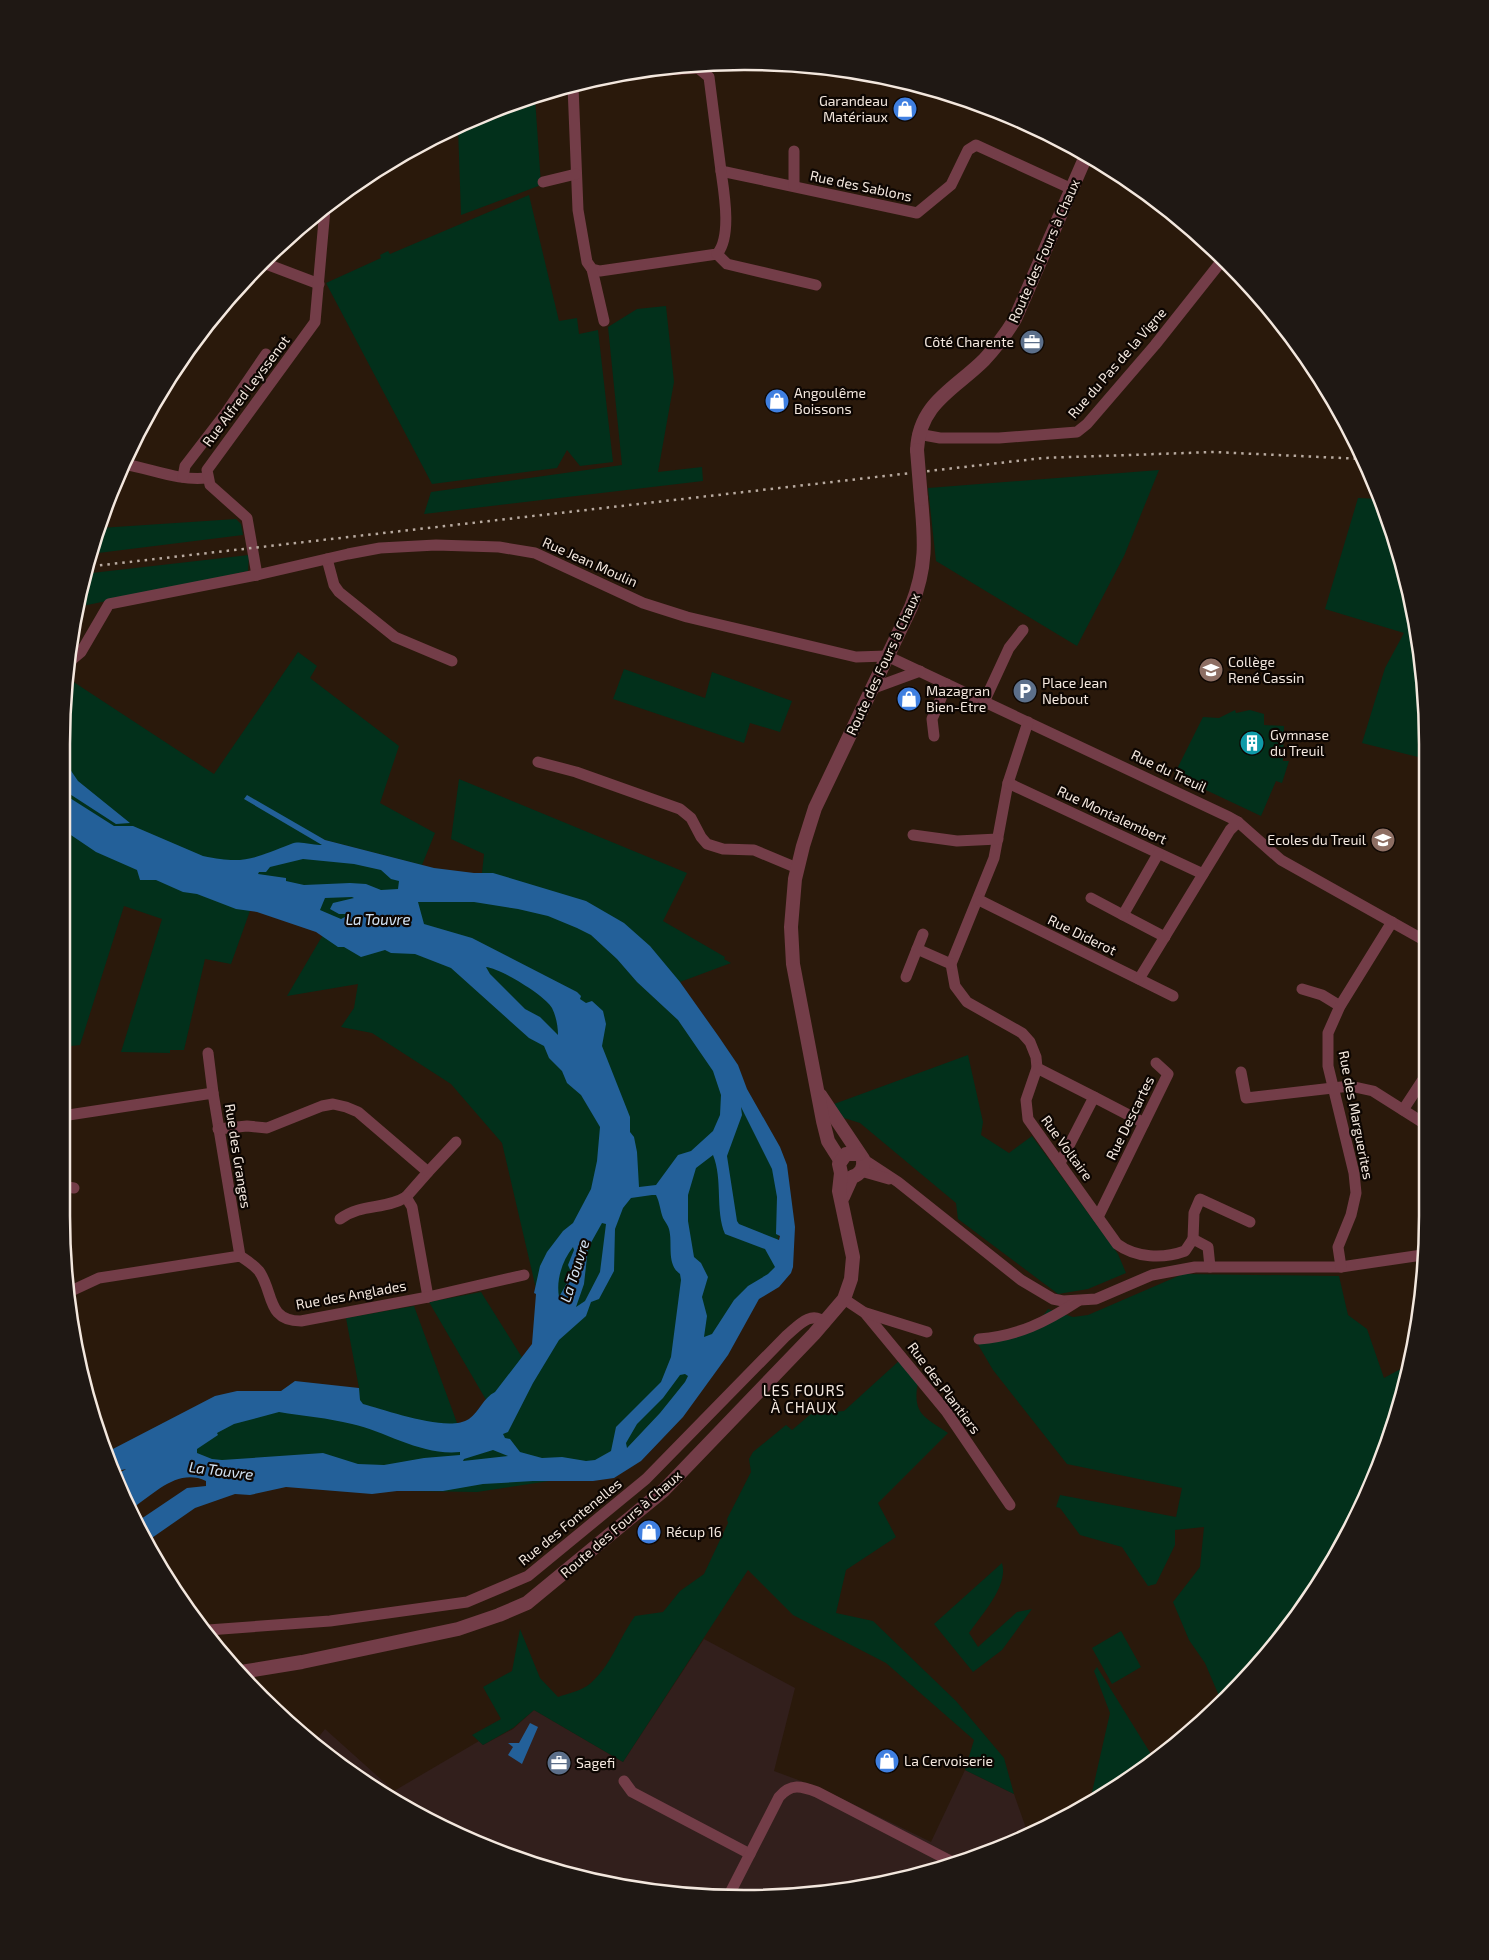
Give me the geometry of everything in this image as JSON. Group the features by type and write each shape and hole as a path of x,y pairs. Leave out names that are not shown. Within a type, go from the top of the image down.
{"street":[{"path":"592,269 600,271 716,254 722,246 726,214 722,171 709,76 704,71"},
{"path":"574,92 578,210 587,262 592,269 604,321"},
{"name":"Rue des Sablons","path":"722,171 918,213 952,185 968,150 976,145 1072,188"},
{"path":"794,151 794,186"},
{"name":"Route des Fours à Chaux","path":"853,1166 826,1133 793,964 791,927 797,868 815,808 911,606 922,573 926,546 917,450 918,434 924,417 932,406 984,360 1009,328 1084,161"},
{"path":"543,182 576,174"},
{"name":"Rue Alfred Leyssenot","path":"207,478 207,470 213,458 315,322 324,217"},
{"path":"716,254 727,264 816,285"},
{"name":"Rue du Pas de la Vigne","path":"918,434 940,438 999,438 1077,432 1087,424 1155,345 1218,265"},
{"path":"270,266 319,284"},
{"path":"183,477 186,466 225,414 266,354"},
{"path":"131,465 145,468 165,476 207,478 210,485 247,518 257,575"},
{"name":"Rue Jean Moulin","path":"76,656 81,652 109,604 372,550 412,546 458,545 528,551 643,602 687,617 856,657 887,656"},
{"path":"327,559 334,585 339,592 388,633 452,661"},
{"path":"984,702 1009,648 1023,630"},
{"name":"Rue du Treuil","path":"887,656 1186,795 1238,822 1281,860 1419,938"},
{"path":"871,689 920,671"},
{"path":"934,736 932,719 947,684"},
{"path":"1028,722 1008,783 998,839 978,900 952,964 952,979 960,995 967,1002 1022,1033 1030,1042 1034,1051 1037,1068 1144,1123"},
{"path":"538,762 576,772 680,809 691,818 701,837 714,847 754,850 797,868"},
{"name":"Rue Montalembert","path":"1008,783 1203,874"},
{"path":"1139,979 1230,830 1238,822"},
{"path":"913,835 958,840 998,839"},
{"path":"1123,915 1158,854"},
{"path":"1091,898 1165,937"},
{"name":"Rue Diderot","path":"978,900 1173,996"},
{"name":"Rue des Marguerites","path":"1341,1267 1338,1247 1351,1215 1356,1193 1354,1173 1326,1050 1332,1022 1340,1006 1392,922"},
{"path":"906,977 923,934"},
{"path":"917,949 952,964"},
{"path":"1302,990 1322,996 1340,1006"},
{"path":"208,1053 213,1093"},
{"name":"Rue Descartes","path":"1098,1217 1168,1074 1156,1063"},
{"name":"Rue Voltaire","path":"1037,1068 1027,1094 1025,1108 1028,1119 1117,1244 1136,1254 1152,1256 1177,1254 1185,1251 1192,1239"},
{"path":"1241,1072 1246,1098 1350,1086 1362,1087 1419,1120"},
{"path":"1403,1110 1419,1086"},
{"name":"Route des Fours à Chaux","path":"248,1671 302,1662 458,1628 492,1618 527,1603 664,1490 825,1322 844,1299 851,1280 853,1257 842,1200 853,1166 818,1092"},
{"name":"Rue des Granges","path":"70,1115 213,1093 240,1256"},
{"path":"1060,1163 1094,1097"},
{"path":"218,1129 247,1126 267,1128 322,1106 333,1104 358,1112 428,1172"},
{"path":"340,1219 352,1211 398,1202 406,1196 456,1142"},
{"path":"853,1166 898,1182 1021,1280 1053,1299 1078,1301 1096,1299 1152,1275 1175,1269 1210,1267 1341,1267 1418,1256"},
{"path":"70,1187 74,1188"},
{"path":"406,1196 412,1207 428,1297"},
{"path":"1210,1267 1208,1247 1192,1239 1194,1213 1200,1198 1250,1222"},
{"path":"74,1289 99,1278 240,1256"},
{"name":"Rue des Anglades","path":"240,1256 259,1272 275,1311 292,1321 428,1297 524,1275"},
{"name":"Rue des Plantiers","path":"844,1299 866,1313 946,1411 1010,1505"},
{"path":"979,1339 1002,1337 1020,1332 1048,1320 1078,1301"},
{"path":"866,1313 927,1332"},
{"name":"Rue des Fontenelles","path":"212,1630 312,1623 393,1614 467,1602 528,1576 646,1479 786,1336 812,1317 825,1322"},
{"path":"624,1781 632,1792 750,1854"},
{"path":"732,1890 779,1798 785,1790 798,1786 817,1792 946,1859"}],"shaded area":[{"path":"704,1639 795,1688 774,1771 820,1788 931,1842 965,1770 1014,1794 1026,1828 1003,1839 919,1867 833,1884 789,1889 744,1890 700,1889 656,1884 570,1867 486,1839 407,1800 334,1751 318,1738 325,1729 394,1791 479,1741 483,1745 513,1729 534,1710 623,1762"}],"green space":[{"path":"535,104 541,185 461,215 458,134 486,121"},
{"path":"529,195 559,321 577,318 579,334 598,330 613,462 580,466 567,450 557,468 432,484 326,283 381,258 380,255 388,251 390,254"},
{"path":"666,306 674,382 658,472 702,467 703,481 424,514 431,492 622,465 608,327 637,309"},
{"path":"1159,470 1124,556 1077,646 936,561 928,488"},
{"path":"1358,498 1373,499 1396,570 1406,613 1418,700 1419,757 1362,743 1385,668 1404,633 1325,609"},
{"path":"236,519 241,524 243,535 98,553 106,528"},
{"path":"249,555 248,571 85,606 92,573"},
{"path":"298,652 317,666 310,678 399,746 380,803 435,833 422,865 325,840 287,820 328,846 481,882 484,854 451,839 459,779 687,873 663,921 725,957 724,959 731,963 680,982 768,1141 779,1179 778,1270 706,1375 609,1472 477,1492 343,1490 211,1478 177,1472 232,1402 357,1414 359,1388 346,1318 414,1306 460,1431 489,1405 429,1302 481,1292 523,1359 534,1344 537,1293 502,1143 451,1084 372,1033 341,1027 354,1008 358,984 287,996 324,933 251,908 231,964 205,959 184,1050 170,1050 170,1053 121,1052 162,919 124,906 80,1045 70,1046 70,744 73,682 214,774"},
{"path":"624,669 705,698 712,672 792,701 780,732 750,723 744,743 613,699"},
{"path":"1235,710 1236,713 1250,710 1264,714 1264,725 1284,726 1283,761 1289,761 1282,783 1276,781 1261,816 1174,775 1203,717 1219,718"},
{"path":"968,1055 983,1122 981,1135 1009,1153 1032,1136 1118,1254 1126,1273 1088,1289 1058,1294 958,1219 956,1203 860,1123 844,1118 834,1104"},
{"path":"1183,1274 1339,1276 1348,1315 1367,1329 1384,1378 1401,1369 1383,1432 1368,1474 1329,1553 1280,1626 1252,1660 1218,1695 1205,1663 1189,1640 1173,1602 1200,1567 1204,1527 1175,1530 1175,1545 1156,1584 1148,1586 1122,1547 1080,1535 1060,1508 1056,1507 1060,1495 1176,1517 1182,1488 1067,1464 993,1370 973,1336 1004,1333 1024,1327 1041,1317 1048,1309 1073,1317 1088,1315"},
{"path":"900,1360 918,1382 917,1401 922,1414 948,1433 878,1503 896,1537 846,1570 836,1613 873,1621 956,1701 1004,1758 1014,1794 965,1770 974,1740 886,1663 793,1615 748,1570 623,1762 534,1710 513,1728 483,1745 472,1735 501,1719 483,1687 512,1671 520,1629 540,1678 558,1697 587,1686 602,1671 635,1616 663,1612 680,1591 704,1574 728,1523 727,1519 751,1472 749,1459 753,1452 786,1425 792,1430 811,1414 844,1411"},
{"path":"1002,1563 1003,1572 998,1591 969,1633 978,1647 1017,1612 1032,1609 1002,1650 973,1672 934,1624"},
{"path":"1121,1631 1141,1667 1112,1684 1092,1648"},
{"path":"1097,1667 1151,1754 1092,1794 1110,1713 1094,1671"}],"water":[{"path":"70,769 78,781 130,823 116,824 70,794"},
{"name":"La Touvre","path":"247,795 325,840 434,868 474,873 493,873 586,901 624,923 650,946 680,982 738,1065 747,1089 780,1147 787,1165 795,1227 791,1273 779,1287 759,1299 728,1355 683,1417 641,1461 614,1478 593,1481 533,1481 483,1484 443,1491 397,1491 372,1494 286,1487 250,1495 235,1494 195,1508 152,1538 142,1518 187,1488 206,1486 206,1481 196,1478 176,1480 158,1489 136,1506 120,1472 126,1469 120,1470 112,1449 215,1396 237,1391 281,1391 295,1381 359,1388 360,1400 363,1404 432,1422 459,1423 473,1416 487,1398 495,1392 532,1344 536,1294 534,1293 540,1266 547,1252 563,1231 573,1223 591,1189 597,1161 600,1127 581,1095 567,1083 562,1071 549,1058 544,1046 529,1038 451,968 415,954 391,953 385,950 361,957 344,947 338,947 316,932 257,912 236,909 197,894 183,892 156,880 140,880 137,870 96,852 70,834 70,798 114,826 133,826 203,856 217,859 249,859 295,843 322,845 244,799","holes":["303,859 354,864 381,870 391,879 399,881 398,889 381,890 366,884 350,883 304,885 286,881 286,878 258,874 259,872 266,872 270,867","325,898 354,898 333,903 330,909 339,914 347,914 347,916 341,919 320,910","418,902 474,902 548,916 591,935 678,1020 713,1071 721,1095 720,1115 713,1131 691,1151 678,1155 656,1185 639,1187 637,1152 634,1137 630,1132 630,1117 602,1046 606,1024 603,1011 592,1001 586,1003 580,999 581,996 577,992 472,938 424,924","486,967 511,977 548,1003 555,1014 558,1035 540,1017 525,1009 490,974","741,1107 772,1169 777,1197 776,1234 780,1236 779,1240 739,1224 737,1221 727,1156 742,1115","713,1155 718,1175 720,1215 725,1234 765,1249 775,1267 768,1274 748,1286 734,1300 712,1334 704,1337 707,1316 702,1297 708,1277 701,1263 694,1257 688,1221 688,1195 696,1168","656,1195 663,1218 669,1229 671,1259 680,1274 681,1280 671,1357 661,1382 616,1427 611,1451 595,1460 586,1461 562,1457 542,1458 520,1452 510,1439 505,1438 503,1434 508,1432 533,1383 559,1340 586,1316 591,1302 599,1299 614,1271 615,1229 623,1208 631,1198","602,1223 606,1224 600,1272 585,1301 576,1307 584,1284 588,1248","573,1247 574,1250 568,1265 572,1274 559,1297 559,1277 566,1258","685,1374 688,1376 660,1413 627,1448 626,1443 637,1424 663,1398 680,1375","279,1412 352,1424 418,1447 446,1452 460,1452 460,1455 424,1458 384,1465 358,1464 323,1453 222,1460 212,1459 197,1453 197,1449 218,1435 217,1433 234,1424","493,1450 508,1456 463,1461 464,1459"]},
{"path":"530,1723 538,1727 522,1764 508,1755 513,1747 508,1743 519,1743"}],"railway":[{"path":"94,566 1043,458 1214,452 1355,459"}],"place":[{"name":"Garandeau Matériaux","path":"905,109"},
{"name":"Côté Charente","path":"1032,342"},
{"name":"Angoulême Boissons","path":"777,401"},
{"name":"Collège René Cassin","path":"1211,670"},
{"name":"Place Jean Nebout","path":"1025,691"},
{"name":"Mazagran Bien-Etre","path":"909,699"},
{"name":"Gymnase du Treuil","path":"1252,743"},
{"name":"Ecoles du Treuil","path":"1383,840"},
{"name":"Récup 16","path":"649,1532"},
{"name":"La Cervoiserie","path":"887,1761"},
{"name":"Sagefi","path":"559,1763"}],"district":[{"name":"LES FOURS À CHAUX","path":"804,1400"}]}
